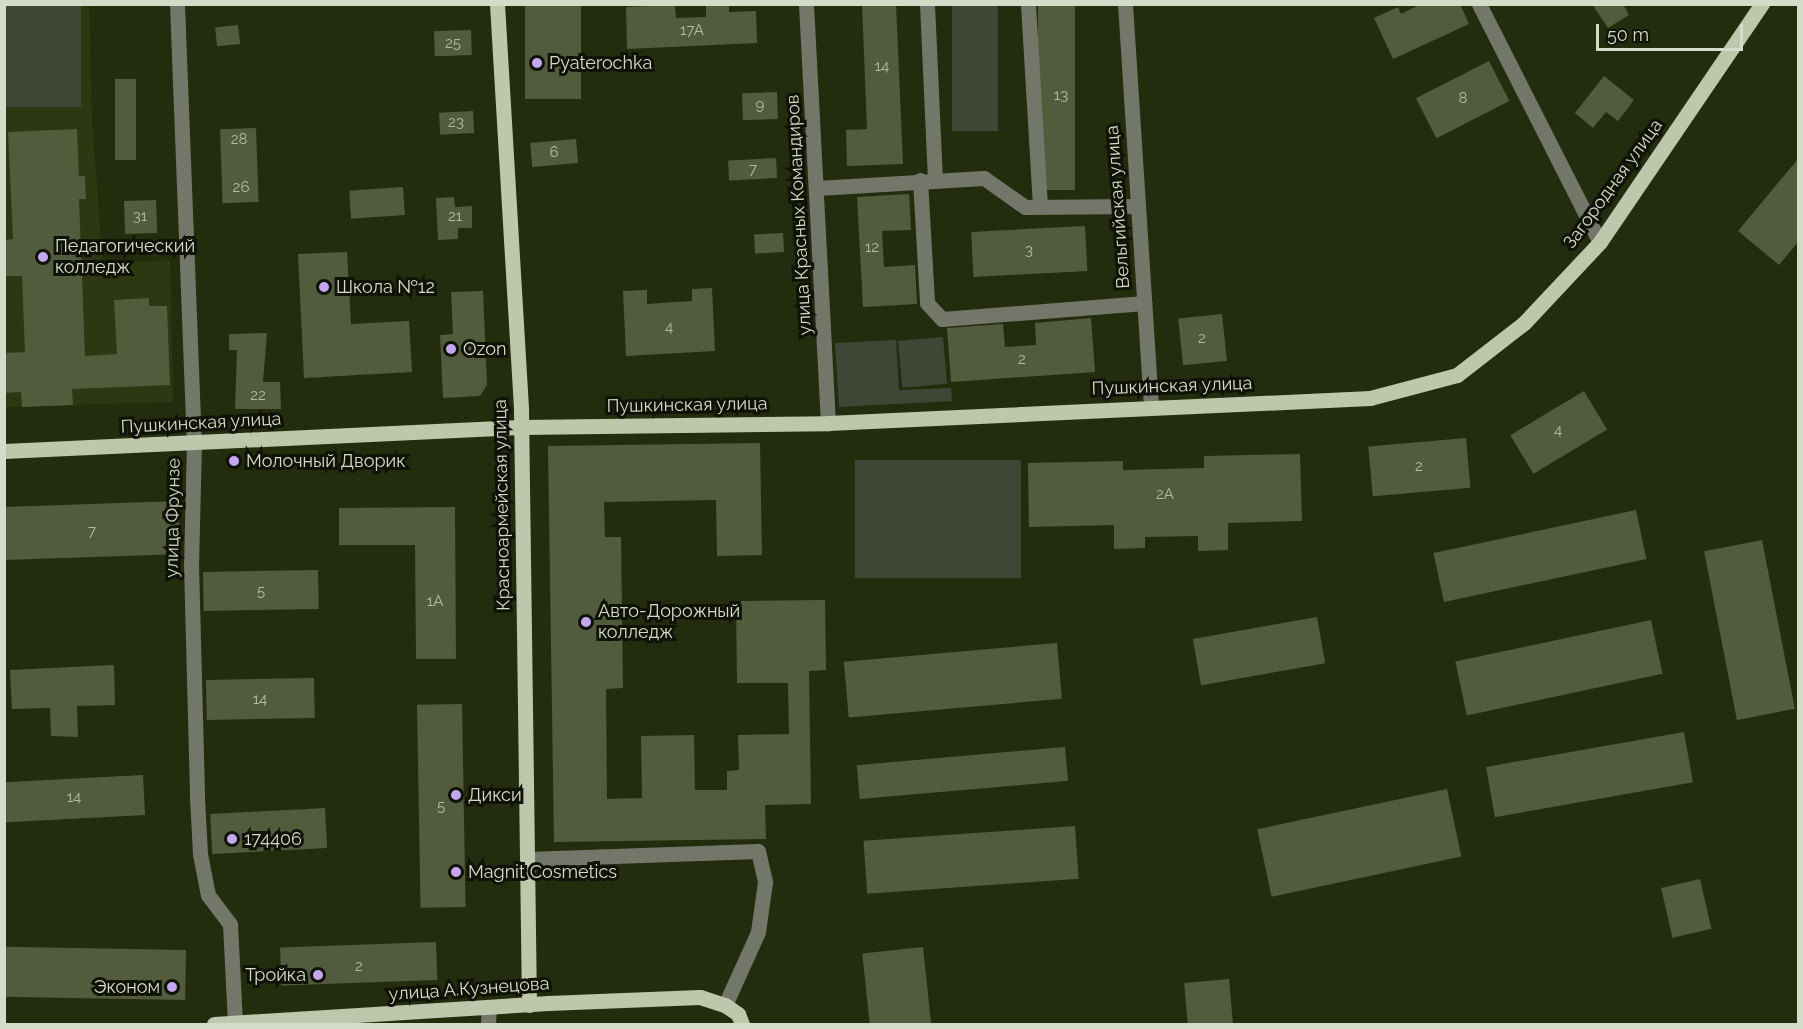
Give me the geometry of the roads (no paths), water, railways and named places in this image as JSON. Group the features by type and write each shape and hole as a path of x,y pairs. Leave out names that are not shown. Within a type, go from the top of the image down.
{"main road":[{"name":"Красноармейская улица","path":"497,4 521,427 529,1005"},
{"name":"Загородная улица","path":"1370,398 1457,375 1524,324 1600,242 1762,4"},
{"name":"Пушкинская улица","path":"4,451 521,427 828,423 1151,406 1370,398"},
{"name":"улица А.Кузнецова","path":"214,1024 489,1007 700,998 725,1005"},
{"path":"725,1005 738,1014 742,1024"}],"street":[{"name":"улица Фрунзе","path":"177,4 194,442 192,576 200,854 208,895 230,924 235,1023"},
{"name":"улица Красных Командиров","path":"806,4 828,423"},
{"path":"927,4 927,303 942,319 1144,303"},
{"path":"1028,4 1040,207"},
{"name":"Вельгийская улица","path":"1125,4 1151,406"},
{"path":"1479,4 1600,242"},
{"path":"817,188 984,178 1025,207 1137,206"},
{"path":"527,859 758,851 765,882 758,932 725,1005"},
{"path":"488,1024 489,1007"}],"place":[{"name":"Pyaterochka","path":"537,63"},
{"name":"Педагогический колледж","path":"43,257"},
{"name":"Школа №12","path":"324,287"},
{"name":"Ozon","path":"451,349"},
{"name":"Молочный Дворик","path":"234,461"},
{"name":"Авто-Дорожный колледж","path":"586,622"},
{"name":"Дикси","path":"456,795"},
{"name":"174406","path":"232,839"},
{"name":"Magnit Cosmetics","path":"456,872"},
{"name":"Тройка","path":"318,975"},
{"name":"Эконом","path":"172,987"}]}
